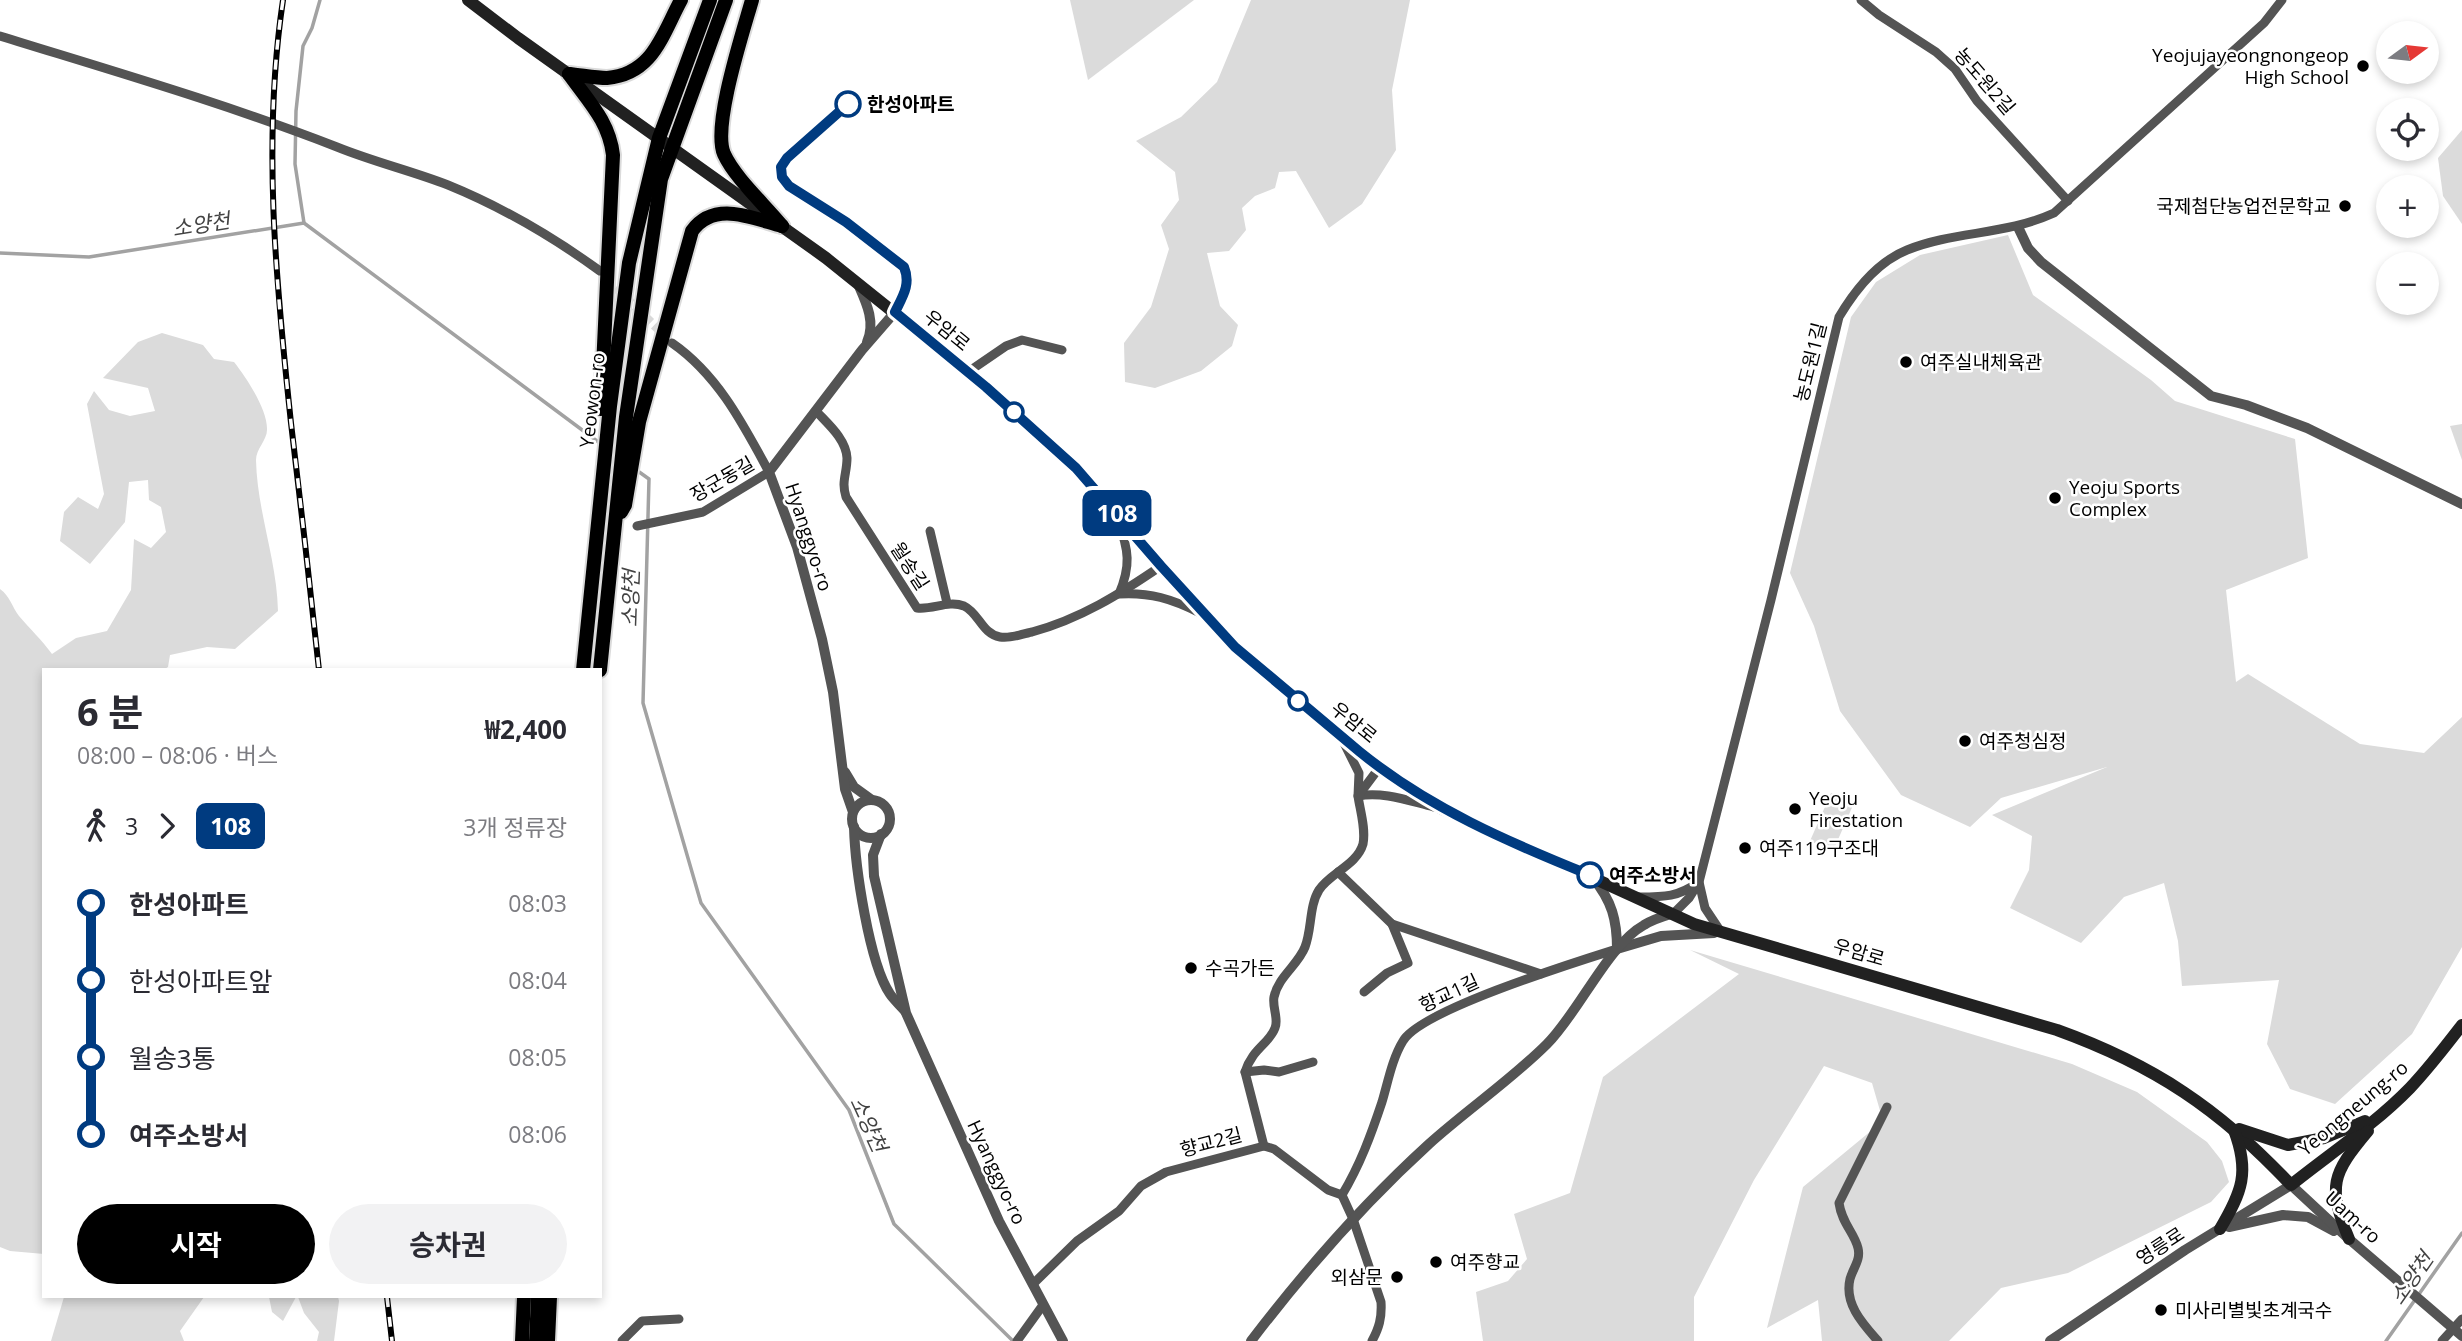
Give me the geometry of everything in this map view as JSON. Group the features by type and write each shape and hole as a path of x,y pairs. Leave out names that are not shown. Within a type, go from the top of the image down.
{"highway":[{"path":"569,74 607,78 635,71 648,61 681,0"},
{"name":"Yeowon-ro","path":"605,405 629,263 659,138 710,0"},
{"name":"Yeowon-ro","path":"600,668 615,523 633,420 661,179 726,0"},
{"path":"752,0 721,127 722,146 735,171 782,226"},
{"path":"569,74 603,121 611,137 613,155 605,405 595,486 598,512 583,668"},
{"path":"633,420 692,231 697,224 713,215 730,212 782,226"},
{"path":"522,1341 524,1298"},
{"path":"536,1341 538,1298"},
{"path":"548,1341 550,1298"}],"main road":[{"name":"우암로","path":"468,0 782,226 895,312 968,372 1076,468 1235,647 1380,768 1442,809 1694,924 2095,1043 2169,1081 2232,1126 2291,1185"},
{"name":"Yeongneung-ro","path":"2291,1185 2381,1114 2433,1063 2462,1025"},
{"path":"2232,1126 2288,1145 2324,1138 2381,1114"},
{"path":"2349,1238 2337,1210 2335,1191 2338,1173 2381,1114"},
{"path":"2220,1229 2236,1201 2244,1164 2232,1126"}],"street":[{"name":"농도원2길","path":"1861,0 1936,52 1955,69 1977,101 2068,201"},
{"name":"농도원1길","path":"1674,913 1689,898 1699,882 1839,317 1852,294 1870,275 1905,250 2018,227 2054,213 2264,23 2282,0"},
{"path":"0,36 282,125 468,194 558,241 600,271"},
{"path":"848,104 787,158 781,167 782,177 789,186 846,222 904,267 908,276 907,288 895,312"},
{"path":"2018,227 2028,248 2041,262 2211,396 2246,405 2307,428 2462,503"},
{"path":"856,282 866,303 870,320 870,334 862,350"},
{"name":"Hyanggyo-ro","path":"853,812 845,789 834,692 822,639 797,547 769,472 862,350 895,312"},
{"path":"968,372 1006,346 1022,340 1062,350"},
{"path":"672,343 703,369 724,395 769,472"},
{"name":"월송길","path":"816,411 838,435 847,457 842,486 846,497 917,608 928,609 947,603 962,605 969,609 986,631 997,637 1009,637 1050,627 1097,607 1161,566"},
{"name":"장군동길","path":"637,526 703,512 769,472"},
{"path":"1114,510 1125,539 1128,557 1127,576 1119,594 1154,594 1173,599 1205,615"},
{"path":"930,531 947,603"},
{"path":"1245,1072 1253,1053 1275,1031 1274,998 1278,985 1304,949 1317,893 1359,852 1363,842 1358,796 1359,773 1340,736"},
{"path":"1358,796 1380,768"},
{"path":"845,772 855,787 879,802 889,814 887,829 874,837 866,837 854,827 853,812 858,805 872,800"},
{"path":"1358,796 1383,795 1442,809"},
{"name":"Hyanggyo-ro","path":"854,827 858,875 878,965 889,993 906,1013"},
{"name":"Hyanggyo-ro","path":"881,834 873,855 874,876 906,1013 999,1221 1063,1341"},
{"path":"1338,873 1392,924 1408,963 1387,973 1364,992"},
{"path":"1591,876 1604,891 1613,908 1617,923 1617,949 1661,936 1722,933"},
{"path":"1638,897 1668,897 1685,892 1699,882 1705,908 1722,933"},
{"name":"향교1길","path":"1251,1341 1301,1275 1353,1219 1433,1141 1502,1085 1549,1042 1569,1020 1617,949 1643,925 1674,913"},
{"path":"1392,924 1541,974"},
{"name":"향교1길","path":"1342,1195 1370,1138 1397,1054 1407,1035 1434,1018 1493,992 1617,949"},
{"path":"1245,1072 1279,1072 1313,1062"},
{"name":"향교2길","path":"1033,1284 1077,1241 1119,1211 1141,1186 1151,1179 1184,1167 1264,1146 1245,1072"},
{"path":"1878,1341 1853,1308 1849,1291 1850,1279 1858,1261 1858,1247 1841,1217 1839,1203 1887,1107"},
{"path":"1264,1146 1280,1153 1328,1189 1342,1195 1353,1219 1381,1302 1379,1328 1372,1341"},
{"name":"영릉로","path":"2050,1341 2185,1250 2291,1185"},
{"name":"Uam-ro","path":"2291,1185 2458,1332"},
{"path":"2220,1229 2272,1217 2308,1217 2349,1238"},
{"path":"1017,1341 1043,1306"},
{"path":"622,1341 642,1321 655,1318 679,1319"},
{"path":"2442,1341 2458,1332 2462,1319"}],"shaded area":[{"path":"1070,0 1194,0 1088,80"},
{"path":"1251,0 1410,0 1392,90 1396,150 1362,204 1329,228 1296,171 1279,172 1275,188 1255,196 1242,208 1246,230 1229,251 1207,253 1220,306 1238,325 1232,346 1201,371 1155,388 1125,382 1124,343 1151,307 1169,249 1161,225 1179,200 1175,172 1136,141 1181,117 1217,82"},
{"path":"2462,130 2462,224 2443,196 2439,157"},
{"name":"Yeoju Sports Complex","path":"2008,235 2033,295 2151,380 2175,401 2295,439 2308,558 2226,590 2236,682 2248,674 2360,744 2424,753 2462,717 2462,947 2412,1034 2335,1104 2290,1089 2267,1044 2279,980 2182,986 2178,941 2164,883 2124,897 2081,943 2010,908 2029,870 2032,836 1992,815 2107,767 2001,798 1970,827 1901,795 1840,711 1814,626 1790,573 1851,317 1876,282 1920,255"},
{"path":"162,333 203,345 214,359 234,362 260,404 267,430 256,456 257,479 278,611 235,649 207,647 170,655 166,668 42,668 42,1254 10,1251 0,1247 0,589 52,654 76,638 107,631 131,590 134,539 151,548 166,532 161,507 149,500 148,480 129,482 125,522 90,564 60,541 64,512 78,497 98,509 104,494 87,404 94,391 109,410 130,416 155,411 148,388 103,378 138,342"},
{"path":"2462,424 2462,460 2450,426"},
{"path":"1831,793 1854,803 1833,851 1810,841"},
{"path":"1690,950 2072,1064 2137,1092 2207,1142 2222,1161 2229,1182 2211,1202 2068,1273 2001,1288 1949,1341 1822,1341 1818,1300 1767,1328 1803,1187 1883,1121 1872,1083 1824,1066 1754,1180 1694,1297 1694,1341 1483,1341 1476,1292 1508,1281 1527,1259 1514,1214 1570,1193 1603,1077 1739,974"},
{"path":"64,1298 203,1298 180,1331 184,1341 51,1341"},
{"path":"269,1298 295,1298 283,1321 272,1312"},
{"path":"298,1298 338,1298 334,1341 317,1341 319,1332 304,1313"}],"waterway":[{"path":"304,223 295,164 296,111 303,46 312,28 320,0"},
{"name":"소양천","path":"0,253 89,257 304,223 601,444"},
{"name":"소양천","path":"635,469 649,479 643,703 701,903 849,1110 894,1224 1013,1341"},
{"name":"소양천","path":"2386,1341 2462,1233"}],"tunnel":[{"path":"606,278 666,337"}],"railway":[{"path":"283,0 273,105 276,265 319,668"},
{"path":"387,1298 392,1341"}],"bus line":[{"name":"108","path":"848,104 787,158 781,167 782,177 789,186 846,222 904,267 908,276 907,288 895,312 986,387 1076,468 1235,647 1360,752 1442,809 1512,843 1590,875"}],"place":[{"name":"Yeojujayeongnongeop High School","path":"2363,66"},
{"name":"한성아파트","path":"848,104"},
{"name":"국제첨단농업전문학교","path":"2345,206"},
{"name":"여주실내체육관","path":"1906,362"},
{"name":"Yeoju Sports Complex","path":"2055,498"},
{"name":"여주청심정","path":"1965,741"},
{"name":"Yeoju Firestation","path":"1795,809"},
{"name":"여주119구조대","path":"1745,848"},
{"name":"여주소방서","path":"1590,875"},
{"name":"수곡가든","path":"1191,968"},
{"name":"여주향교","path":"1436,1262"},
{"name":"외삼문","path":"1397,1277"},
{"name":"미사리별빛초계국수","path":"2161,1310"}]}
